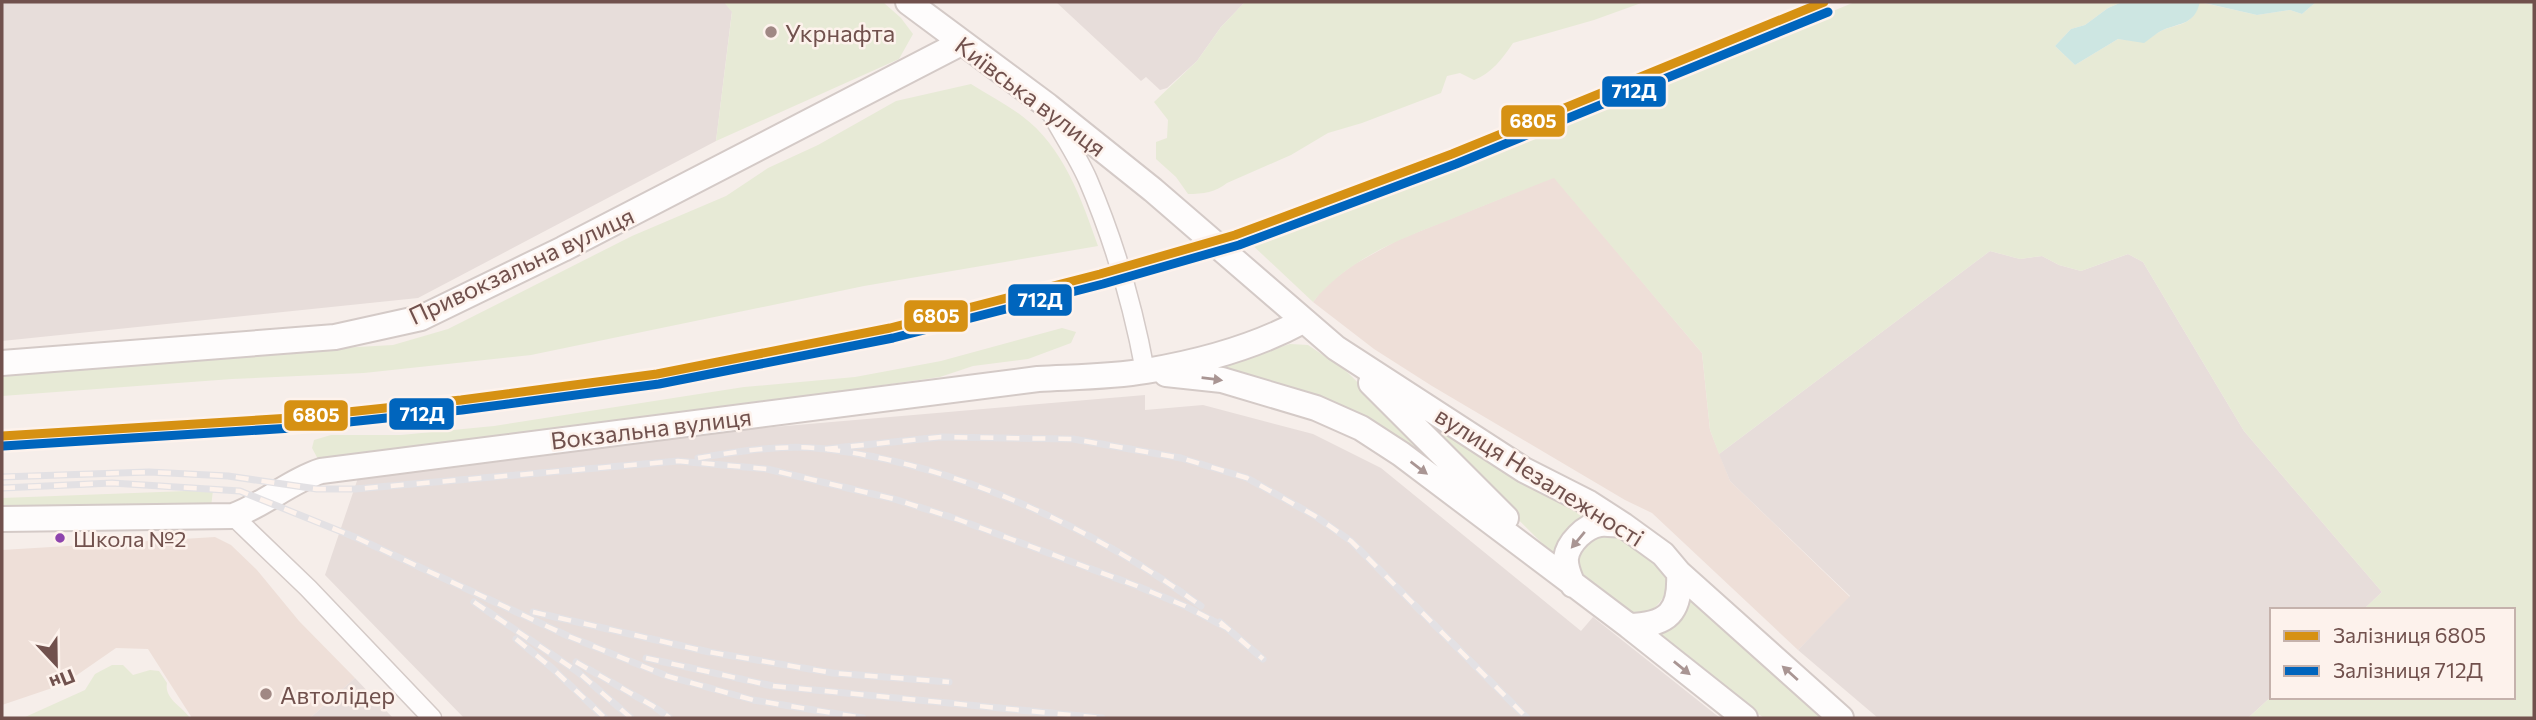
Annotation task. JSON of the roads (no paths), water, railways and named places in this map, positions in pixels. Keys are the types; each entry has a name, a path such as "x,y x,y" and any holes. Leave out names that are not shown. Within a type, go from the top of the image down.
{"street":[{"name":"Київська вулиця","path":"908,2 1048,106 1153,190 1256,281"},
{"name":"Привокзальна вулиця","path":"2,363 335,337 421,318 563,249 961,43"},
{"path":"1048,106 1087,177 1109,233 1135,317 1144,371 1222,380 1316,408 1361,428 1401,454 1629,626 1745,718"},
{"name":"вулиця Незалежності","path":"1256,281 1336,348 1524,470 1589,503 1663,554 1679,573 1841,718"},
{"name":"Вокзальна вулиця","path":"2,519 233,516 253,509 303,477 321,471 1012,383 1144,371 1221,355 1278,334 1303,321"},
{"path":"1336,348 1573,585"},
{"path":"233,516 308,588 432,718"},
{"path":"1573,585 1567,570 1566,556 1575,539 1588,528 1600,524 1623,525"},
{"path":"1629,626 1652,624 1665,617 1676,606 1680,594 1679,573"}],"water":[{"path":"2122,2 2200,2 2191,19 2160,31 2144,43 2118,39 2075,65 2055,46 2071,29 2085,25 2108,8"},
{"path":"2200,2 2316,2 2302,14 2290,10 2257,15"}],"railway":[{"path":"825,449 941,437 1073,439 1181,458 1247,478 1315,516 1351,541 1527,718"},
{"path":"698,458 794,447 876,457 925,469 1023,504 1070,526 1116,551 1201,606"},
{"path":"2,477 149,472 228,476 317,489 355,489 678,461 767,469 894,499 957,519 1137,586 1185,606 1227,628"},
{"path":"2,488 112,483 240,491 357,538 568,636 667,676 753,700 863,718"},
{"path":"474,602 578,672 631,718"},
{"path":"533,612 709,652 833,673 949,682"},
{"path":"1220,622 1263,659"},
{"path":"516,639 552,668 605,718"},
{"path":"646,658 773,686 1102,718"},
{"path":"576,662 670,718"}],"rail line":[{"name":"6805","path":"2,436 291,418 461,400 657,374 890,328 1100,274 1235,235 1452,154 1824,2"},
{"name":"712Д","path":"3,446 292,428 462,410 659,384 893,338 1103,284 1239,245 1456,164 1828,12"}],"place":[{"name":"Укрнафта","path":"771,32"},
{"name":"Школа №2","path":"60,538"},
{"name":"Автолідер","path":"266,694"}]}
